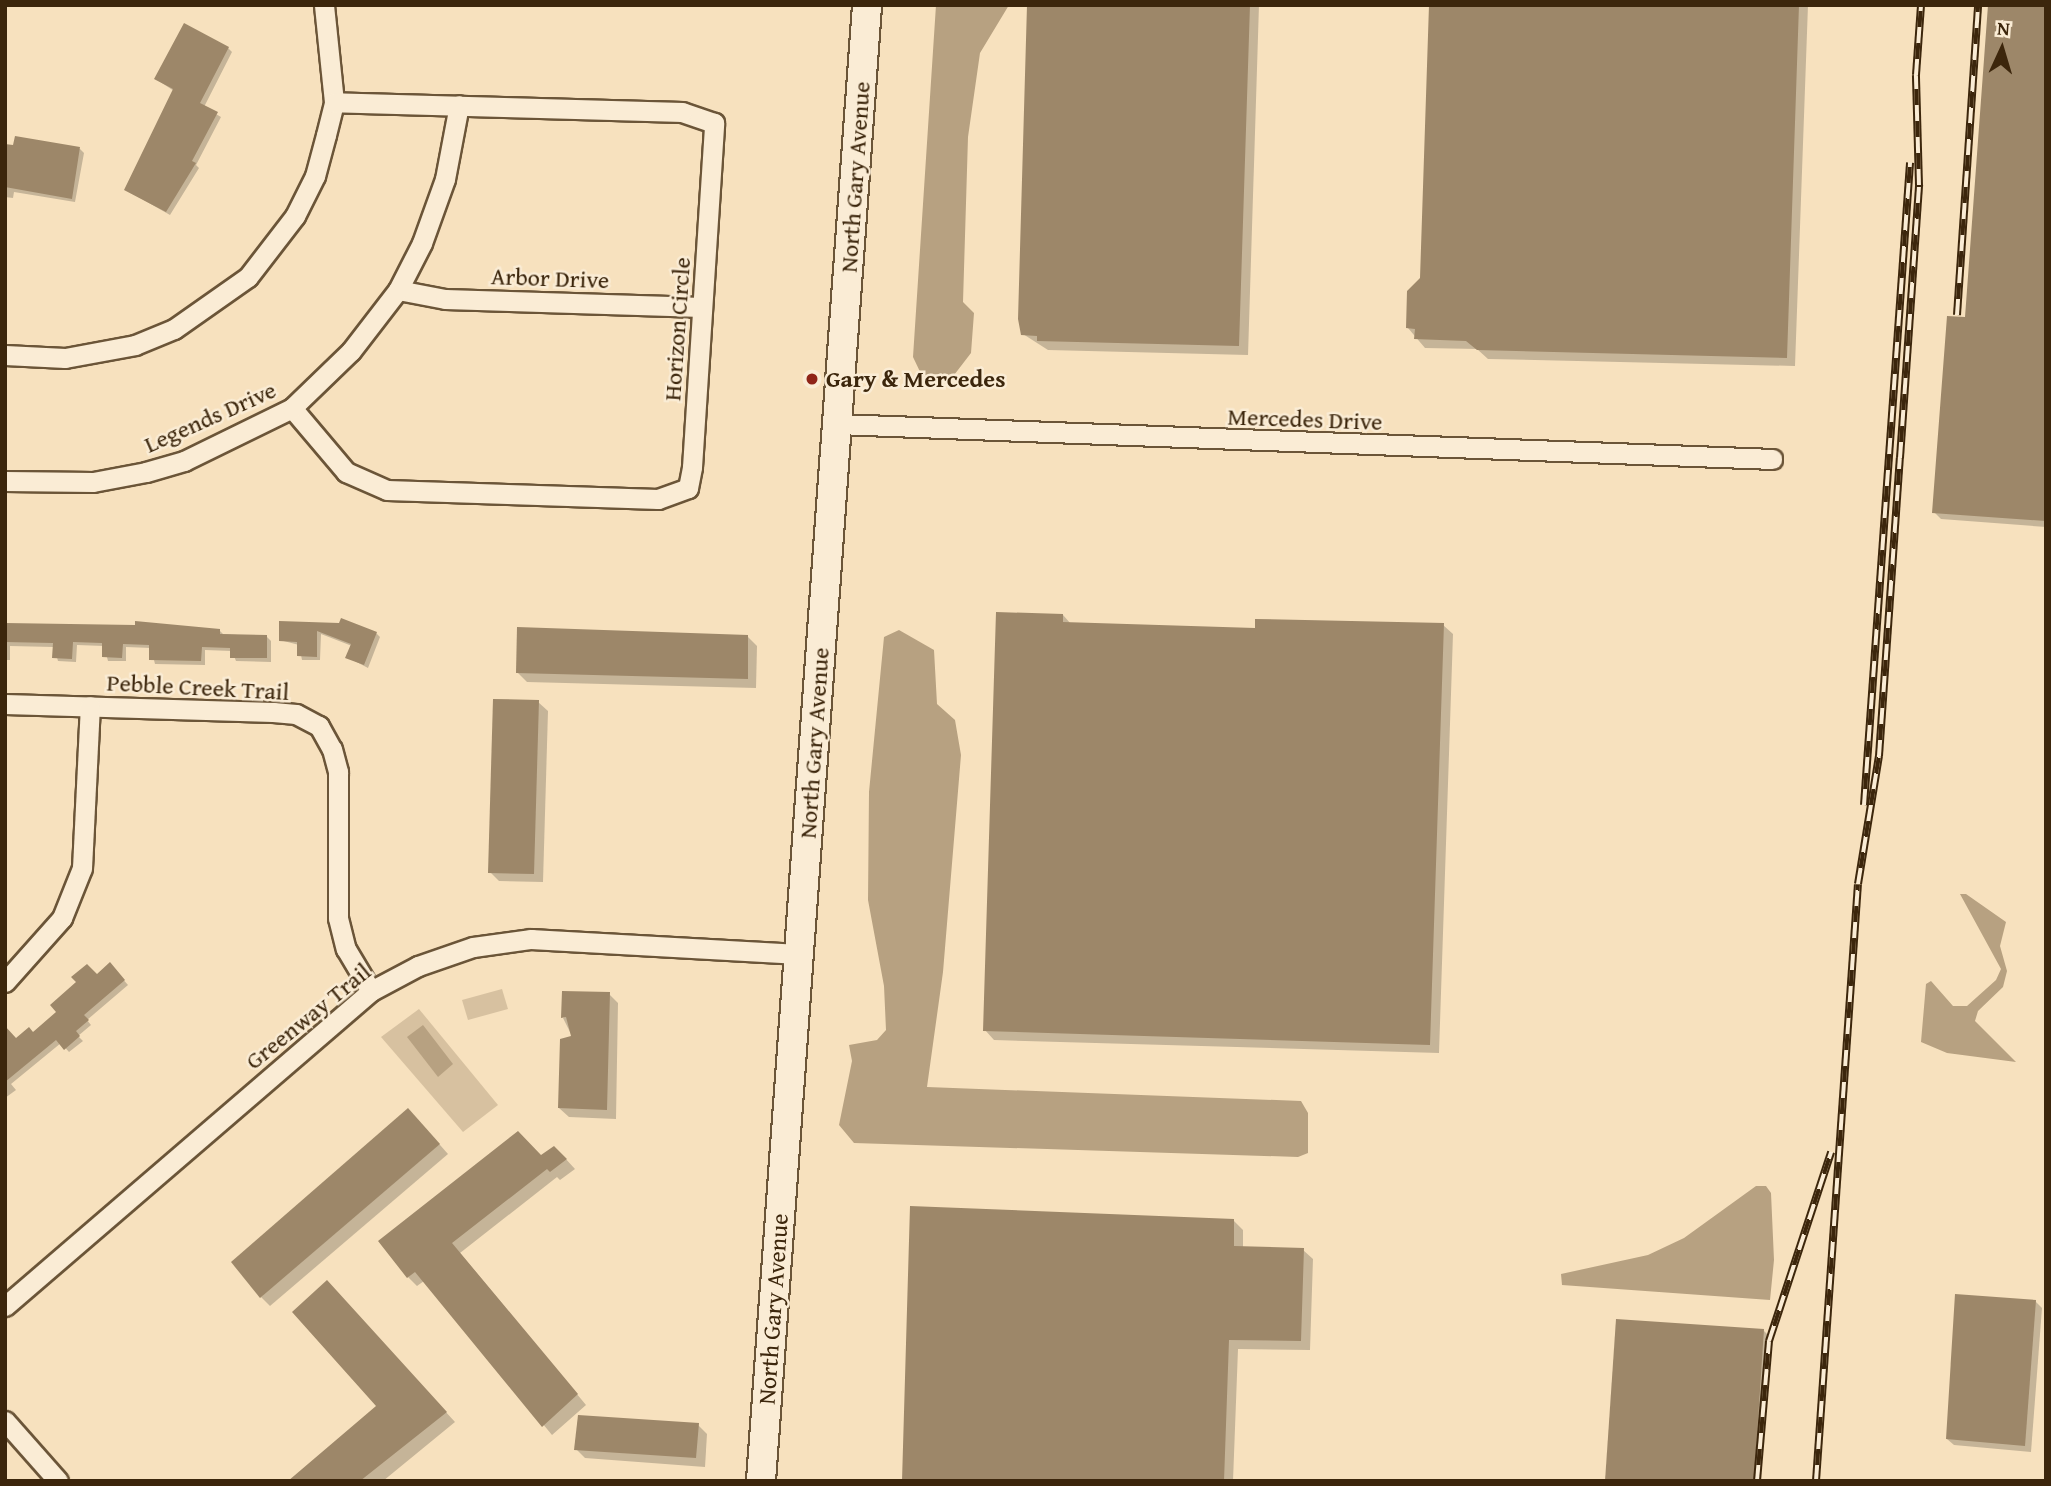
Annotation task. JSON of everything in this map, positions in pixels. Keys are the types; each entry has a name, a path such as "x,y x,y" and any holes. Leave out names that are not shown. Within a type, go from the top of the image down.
{"street":[{"path":"5,355 65,358 114,351 174,329 228,295 270,252 295,216 315,176 334,102 324,5"},
{"name":"North Gary Avenue","path":"761,1481 867,5"},
{"name":"Horizon Circle","path":"292,408 346,472 387,490 658,499 688,488 714,123 682,112 334,102"},
{"name":"Legends Drive","path":"5,481 68,483 146,472 184,461 292,408 351,351 398,290 433,214 459,106"},
{"name":"Arbor Drive","path":"398,290 445,299 702,307"},
{"name":"Mercedes Drive","path":"837,424 1772,460"},
{"name":"Pebble Creek Trail","path":"5,704 273,712 327,724 338,772 338,918 345,948 371,991"},
{"path":"5,982 62,918 82,868 90,706"},
{"name":"Greenway Trail","path":"5,1306 371,991 448,954 531,939 799,954"},
{"path":"8,1431 58,1481"}],"shaded area":[{"path":"936,5 1009,5 980,53 968,137 963,302 974,313 971,353 951,379 937,381 923,378 913,357"},
{"path":"899,630 934,650 937,704 955,720 961,755 943,972 927,1087 1301,1101 1308,1113 1308,1153 1298,1157 854,1143 839,1125 852,1061 849,1045 877,1040 886,1030 884,986 868,900 869,792 884,637"},
{"path":"1960,894 1966,894 2006,922 2000,946 2007,971 2003,987 1978,1011 1975,1021 2016,1062 1947,1053 1921,1042 1926,984 1931,981 1953,1006 1967,1006 1996,980 2001,969"},
{"path":"502,989 508,1009 468,1020 462,1000"},
{"path":"419,1009 498,1105 463,1132 381,1037"},
{"path":"423,1025 453,1064 438,1077 407,1037"},
{"path":"1756,1186 1766,1186 1771,1193 1774,1260 1770,1300 1562,1285 1561,1274 1648,1255 1684,1238"}],"building":[{"path":"1027,5 1250,5 1239,346 1037,341 1037,336 1021,335 1018,319"},
{"path":"1429,5 1799,5 1787,358 1477,350 1466,341 1414,339 1415,329 1406,328 1407,291 1420,278"},
{"path":"1988,5 2046,5 2046,521 1932,513 1947,316 1965,317"},
{"path":"184,23 229,47 200,103 218,112 192,161 196,163 166,212 124,190 173,89 154,79"},
{"path":"15,136 80,147 72,199 5,187 5,144 13,145"},
{"path":"996,612 1063,614 1063,622 1255,628 1255,619 1444,623 1430,1045 983,1031"},
{"path":"341,618 377,632 364,665 345,658 351,644 317,631 317,657 297,656 297,642 279,641 279,621 339,623"},
{"path":"135,621 220,629 220,634 267,635 267,658 230,658 230,648 202,647 201,661 149,660 149,645 123,644 122,658 102,657 102,643 73,642 72,659 52,658 53,643 5,642 5,623 135,625"},
{"path":"517,627 748,635 748,679 516,673"},
{"path":"493,699 539,700 534,874 488,873"},
{"path":"110,962 125,980 84,1015 89,1020 76,1031 80,1036 64,1050 56,1040 5,1082 5,1026 16,1038 29,1027 33,1032 56,1012 50,1005 76,982 71,977 87,964 97,974"},
{"path":"562,991 610,992 607,1110 558,1108 560,1039 571,1036 566,1017 561,1018"},
{"path":"408,1108 440,1144 260,1298 231,1262"},
{"path":"518,1131 541,1155 554,1146 567,1159 550,1172 547,1169 452,1243 578,1394 542,1427 415,1272 407,1278 378,1241"},
{"path":"910,1206 1234,1219 1234,1246 1304,1248 1301,1341 1229,1340 1224,1481 902,1481"},
{"path":"327,1280 447,1412 360,1481 288,1481 376,1406 292,1312"},
{"path":"1955,1294 2036,1300 2025,1446 1946,1439"},
{"path":"1616,1319 1764,1329 1754,1481 1605,1481"},
{"path":"578,1415 699,1423 696,1458 574,1450"}],"railway":[{"path":"1816,1481 1858,884 1879,756 1919,185 1916,75 1921,5"},
{"path":"1957,315 1978,5"},
{"path":"1864,805 1910,163"},
{"path":"1757,1481 1769,1341 1831,1152"}],"place":[{"name":"Gary & Mercedes","path":"812,379"}]}
